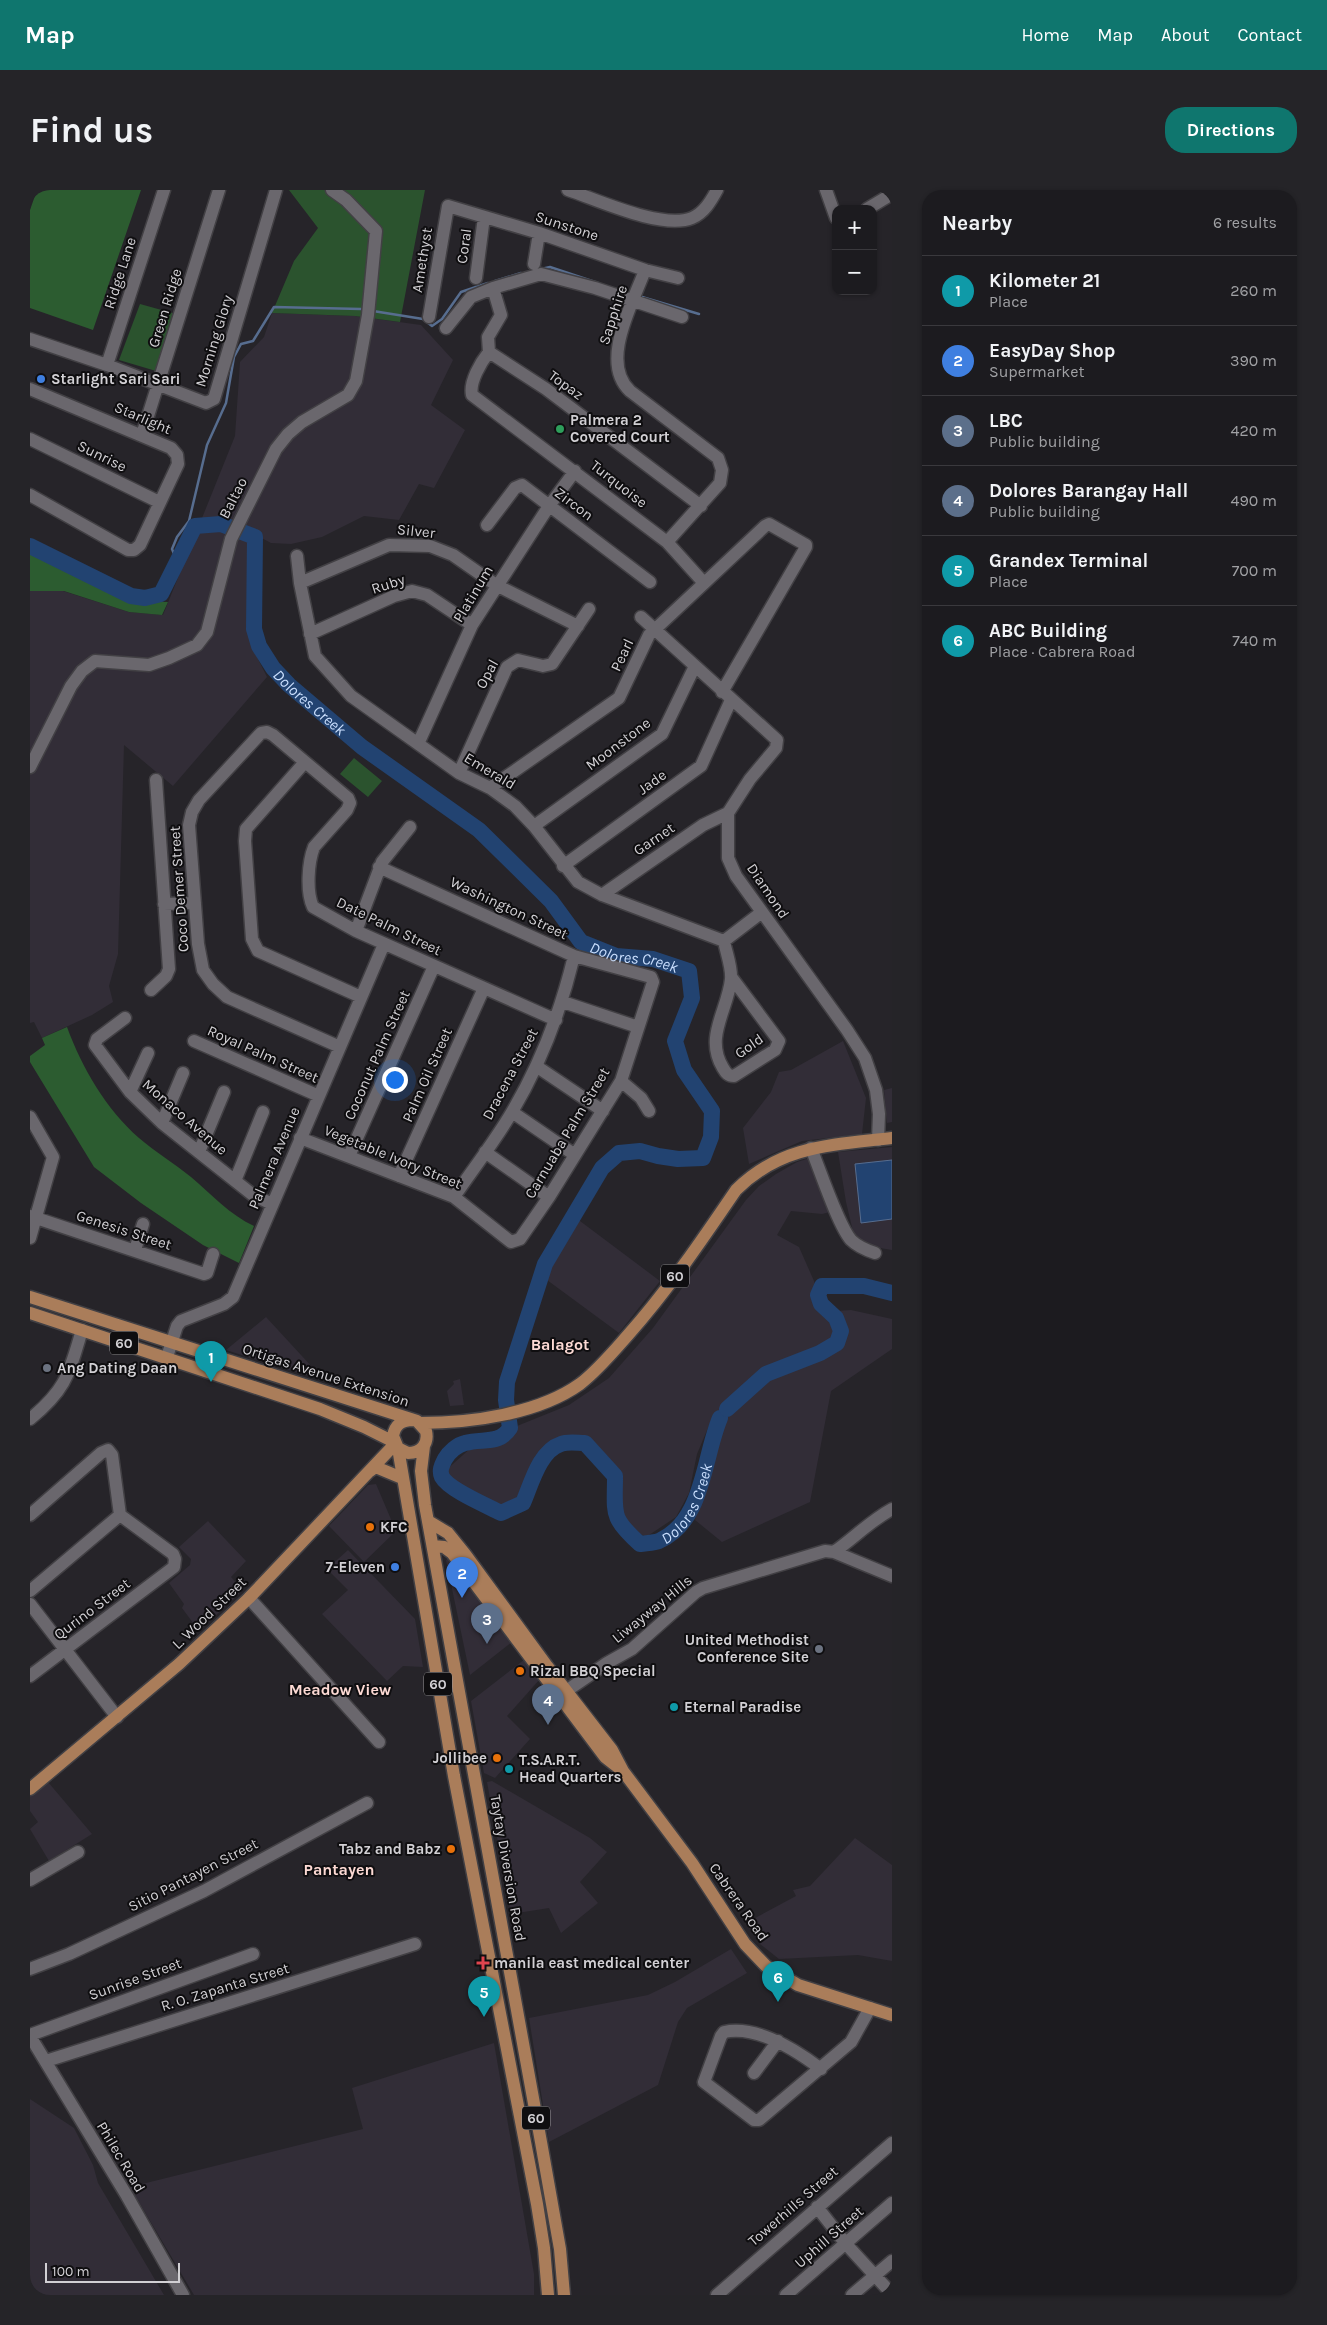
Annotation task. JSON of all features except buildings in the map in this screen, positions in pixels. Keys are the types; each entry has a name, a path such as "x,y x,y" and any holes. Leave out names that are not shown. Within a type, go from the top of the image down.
{"main road":[{"name":"60","path":"416,1421 453,1422 499,1415 541,1404 563,1394 599,1368 649,1311 736,1190 751,1176 790,1154 811,1148 892,1138"},
{"name":"Ortigas Avenue Extension","path":"30,1297 416,1421"},
{"name":"60","path":"30,1313 320,1409 373,1430 396,1445 402,1452 414,1453 453,1422"},
{"name":"60","path":"416,1421 426,1431 425,1444"},
{"path":"396,1445 393,1436 397,1426 402,1422 416,1421"},
{"name":"Taytay Diversion Road","path":"425,1444 421,1471 428,1521 497,1893 560,2249 564,2295"},
{"name":"60","path":"396,1445 454,1776 544,2248 548,2295"},
{"name":"L. Wood Street","path":"30,1789 117,1717 249,1598 396,1445"},
{"path":"370,1471 378,1468 402,1476 409,1465 413,1465 421,1471"},
{"name":"Cabrera Road","path":"428,1521 448,1533 454,1540 562,1694"},
{"name":"Cabrera Road","path":"433,1546 444,1547 452,1553 562,1694 612,1750 623,1772 692,1863 745,1944 766,1966 798,1985 892,2015"},
{"path":"478,1897 497,1893"},
{"path":"507,2057 525,2054"}],"street":[{"name":"Ridge Lane","path":"108,365 164,190"},
{"name":"Green Ridge","path":"142,435 219,190"},
{"name":"Morning Glory","path":"30,339 108,365 206,403 214,399 276,190"},
{"name":"Baltao","path":"30,767 71,686 82,671 95,661 149,664 169,658 197,645 207,632 231,539 237,524 276,449 288,434 302,422 348,395 356,381 368,314 376,230 346,200 332,190"},
{"path":"568,190 653,219 677,221 692,218 701,212 710,203 717,190"},
{"path":"826,190 832,207"},
{"path":"872,205 884,195"},
{"name":"Sunstone","path":"447,208 451,206 539,233 645,270 678,278"},
{"name":"Amethyst","path":"429,317 447,208"},
{"name":"Coral","path":"476,278 484,217"},
{"path":"534,264 539,233"},
{"name":"Sapphire","path":"645,270 619,343 617,370 620,379 630,392 718,458 722,470 720,483 667,542"},
{"path":"446,328 467,301 492,288 536,275 546,275 682,317"},
{"path":"489,352 488,337 501,315 492,288"},
{"name":"Turquoise","path":"489,352 483,359 472,385 472,395 667,542 704,583"},
{"name":"Topaz","path":"489,352 546,389 701,506"},
{"name":"Starlight","path":"30,389 172,448 177,455 178,464 140,545 134,550 128,550 30,495"},
{"name":"Sunrise","path":"30,439 159,502"},
{"name":"Platinum","path":"418,744 472,625 549,506 575,471"},
{"name":"Zircon","path":"487,525 519,485 650,582"},
{"name":"Pearl","path":"490,788 619,698 644,645 654,629 765,526 773,526"},
{"name":"Jade","path":"563,866 701,766 727,696 806,547 806,544 773,526"},
{"name":"Silver","path":"300,583 389,545 410,544 430,546 453,555 496,586 578,626"},
{"name":"Emerald","path":"297,556 300,583 315,656 351,696 459,773 490,788 515,806 534,826 563,866 578,882 602,894 724,941"},
{"name":"Ruby","path":"310,634 394,596 412,592 427,595 472,625"},
{"name":"Opal","path":"459,773 506,667 518,660 549,665 589,609"},
{"path":"642,617 776,740 778,744 750,779 728,813"},
{"name":"Moonstone","path":"534,826 662,734 695,666"},
{"name":"Date Palm Street","path":"261,733 267,732 273,735 348,798 350,803 347,810 314,847 311,854 310,901 313,907 356,931 556,1020"},
{"name":"Coco Demer Street","path":"261,733 199,800 192,812 189,825 198,944 203,970 213,984 227,997 340,1047"},
{"path":"304,762 246,829 245,841 252,939 258,951 361,998"},
{"path":"150,990 166,976 169,969 156,780"},
{"name":"Garnet","path":"602,894 703,825 728,813"},
{"name":"Diamond","path":"728,813 728,858 736,876 847,1030 865,1058 876,1090 879,1114 878,1140"},
{"path":"356,931 380,867 410,827"},
{"name":"Washington Street","path":"380,867 574,956 651,977 653,982"},
{"path":"164,904 195,903"},
{"path":"724,941 762,912"},
{"name":"Gold","path":"724,941 732,978 779,1041 775,1050 734,1076 727,1074 717,1058 715,1044 732,978"},
{"name":"Palmera Avenue","path":"167,1357 171,1342 181,1322 224,1304 233,1297 384,944"},
{"name":"Dracena Street","path":"454,1197 512,1112 536,1066 563,1002 574,956"},
{"name":"Coconut Palm Street","path":"349,1156 434,966"},
{"name":"Carnuaba Palm Street","path":"520,1239 550,1197 621,1081 653,982"},
{"name":"Palm Oil Street","path":"399,1176 484,988"},
{"path":"563,1002 638,1027"},
{"name":"Monaco Avenue","path":"125,1018 96,1039 95,1045 130,1092 162,1123 235,1181 253,1195 272,1204"},
{"name":"Royal Palm Street","path":"194,1041 319,1096"},
{"path":"130,1092 148,1053"},
{"path":"536,1066 603,1111"},
{"path":"162,1123 183,1073"},
{"path":"621,1081 641,1098 649,1111"},
{"path":"199,1152 224,1092"},
{"path":"235,1181 264,1112"},
{"path":"512,1112 575,1155"},
{"path":"30,1117 53,1157 33,1217 30,1238"},
{"name":"Vegetable Ivory Street","path":"300,1138 454,1197 511,1242 520,1239"},
{"path":"811,1148 850,1240 861,1248 875,1253"},
{"path":"485,1152 550,1197"},
{"name":"Genesis Street","path":"33,1217 204,1274 207,1273 213,1254"},
{"path":"134,1250 143,1224"},
{"path":"30,1419 62,1387 70,1373 82,1330"},
{"path":"30,1515 101,1453 108,1450 112,1455 120,1515 30,1591"},
{"name":"Liwayway Hills","path":"562,1694 607,1663 632,1650 696,1592 817,1553 834,1552 852,1539 876,1517 892,1509"},
{"name":"Qurino Street","path":"30,1676 174,1567 175,1559 173,1554 120,1515"},
{"path":"834,1552 892,1576"},
{"path":"249,1598 379,1742"},
{"path":"30,1604 117,1717"},
{"name":"Sitio Pantayen Street","path":"30,1969 69,1954 204,1891 367,1803"},
{"path":"30,1880 78,1852"},
{"name":"R. O. Zapanta Street","path":"46,2061 415,1944"},
{"name":"Sunrise Street","path":"30,2036 252,1954"},
{"path":"821,2069 799,2052 778,2042 732,2030 724,2032 704,2078 706,2085 754,2120 759,2120 821,2069 854,2040 870,2008"},
{"name":"Philec Road","path":"30,2036 183,2295"},
{"path":"754,2073 778,2042"},
{"name":"Towerhills Street","path":"717,2295 892,2143"},
{"name":"Uphill Street","path":"786,2295 892,2203"},
{"path":"817,2207 846,2244 876,2274 892,2294"},
{"path":"852,2295 892,2261"}],"shaded area":[{"path":"272,313 355,316 421,325 453,360 431,405 465,430 434,488 419,484 399,520 364,516 322,537 291,544 271,543 254,534 252,638 256,655 267,677 173,786 124,745 118,954 109,986 113,1002 92,1015 42,1038 34,1022 30,1023 30,591 63,591 129,612 163,615 235,436 240,362 264,337"},
{"path":"843,1041 866,1098 862,1134 802,1141 749,1164 743,1128 771,1092 779,1072 791,1070"},
{"path":"892,1088 892,1122 887,1123 884,1090"},
{"path":"892,1147 892,1250 856,1244 846,1202 838,1152"},
{"path":"813,1157 834,1211 822,1214 791,1211 777,1235 799,1247 814,1281 820,1312 851,1310 892,1319 892,1349 831,1391 810,1502 722,1542 695,1520 715,1435 724,1422 713,1416 697,1454 689,1493 676,1517 646,1537 627,1527 622,1515 621,1472 585,1438 568,1435 555,1441 542,1453 523,1484 520,1498 515,1504 503,1507 451,1480 444,1472 473,1446 502,1444 512,1435 517,1426 569,1405 609,1378 653,1328 746,1200 759,1186 776,1174 797,1162"},
{"path":"576,1218 660,1281 619,1333 547,1280 554,1258"},
{"path":"266,1317 325,1381 226,1350"},
{"path":"460,1379 464,1405 450,1406 447,1391 454,1384 453,1381"},
{"path":"376,1484 396,1531 364,1562 329,1526 368,1485"},
{"path":"208,1521 246,1561 231,1577 243,1590 199,1631 182,1608 184,1604 169,1583 190,1565 191,1559 179,1547"},
{"path":"348,1550 415,1619 423,1667 403,1666 387,1681 322,1614 348,1590 327,1569"},
{"path":"449,1558 512,1642 470,1675 446,1560"},
{"path":"525,1659 540,1679 507,1716 530,1739 495,1778 484,1773 471,1701"},
{"path":"492,1781 590,1838 607,1852 580,1882 598,1903 561,1933 549,1908 511,1914 487,1782"},
{"path":"48,1782 92,1834 49,1861 30,1829 38,1822 30,1811 30,1796"},
{"path":"855,1838 892,1865 892,1961 858,1955 779,1959 760,1944 746,1923 796,1896 793,1890 810,1886"},
{"path":"731,1949 747,1973 687,2008 678,2022 658,2085 549,2142 529,2018 648,1995 675,1982"},
{"path":"494,2043 534,2274 534,2295 194,2295 130,2187 363,2129 352,2088"},
{"path":"30,2099 74,2128 93,2165 98,2183 164,2295 30,2295"}],"green space":[{"path":"37,190 141,190 93,330 30,308 30,210"},
{"path":"289,190 425,190 400,322 355,316 272,313 294,261 318,228"},
{"path":"140,304 176,314 156,371 119,360"},
{"path":"30,552 50,563 137,601 168,602 162,615 129,612 64,591 30,591"},
{"path":"354,758 382,781 368,797 340,774"},
{"path":"67,1027 80,1058 96,1087 127,1127 145,1143 191,1177 229,1210 254,1226 239,1263 203,1245 141,1203 94,1167 30,1062 30,1056 45,1045 42,1038"}],"water":[{"path":"892,1160 892,1219 861,1223 855,1164"}],"waterway":[{"path":"541,269 550,267 598,283"},
{"path":"495,281 521,273"},
{"path":"373,311 423,319 432,326 442,319 461,292 488,283"},
{"path":"642,297 699,314"},
{"path":"177,561 172,549 177,537 189,521 207,445 226,403 234,357 241,344 253,341 274,307 361,309"},
{"name":"Dolores Creek","path":"30,546 131,596 145,598 161,594 195,526 221,524 255,537 254,629 259,646 273,668 289,685 362,747 479,830 551,901 581,942 616,956 653,959 689,971 692,998 675,1041 684,1070 712,1111 711,1137 703,1158 678,1159 640,1151 619,1153 602,1168 545,1264 507,1382 506,1400 510,1428 501,1437 496,1439 472,1442 456,1447 443,1463 442,1477 460,1492 501,1513 523,1503 541,1461 553,1448 567,1443 585,1443 615,1476 616,1514 623,1527 640,1544 655,1542 674,1532 694,1504 720,1418"},
{"name":"Dolores Creek","path":"727,1409 766,1374 820,1353 837,1343 841,1331 836,1318 821,1304 818,1295 822,1286 864,1286 892,1293"}],"place":[{"name":"Starlight Sari Sari","path":"41,379"},
{"name":"Palmera 2 Covered Court","path":"560,429"},
{"name":"Ang Dating Daan","path":"47,1368"},
{"name":"Kilometer 21","path":"211,1382"},
{"name":"KFC","path":"370,1527"},
{"name":"7-Eleven","path":"395,1567"},
{"name":"EasyDay Shop","path":"462,1598"},
{"name":"LBC","path":"487,1644"},
{"name":"United Methodist Conference Site","path":"819,1649"},
{"name":"Rizal BBQ Special","path":"520,1671"},
{"name":"Eternal Paradise","path":"674,1707"},
{"name":"Dolores Barangay Hall","path":"548,1725"},
{"name":"Jollibee","path":"497,1758"},
{"name":"T.S.A.R.T. Head Quarters","path":"509,1769"},
{"name":"Tabz and Babz","path":"451,1849"},
{"name":"manila east medical center","path":"483,1963"},
{"name":"ABC Building","path":"778,2002"},
{"name":"Grandex Terminal","path":"484,2017"}],"district":[{"name":"Balagot","path":"560,1344"},
{"name":"Meadow View","path":"340,1689"},
{"name":"Pantayen","path":"339,1869"}]}
